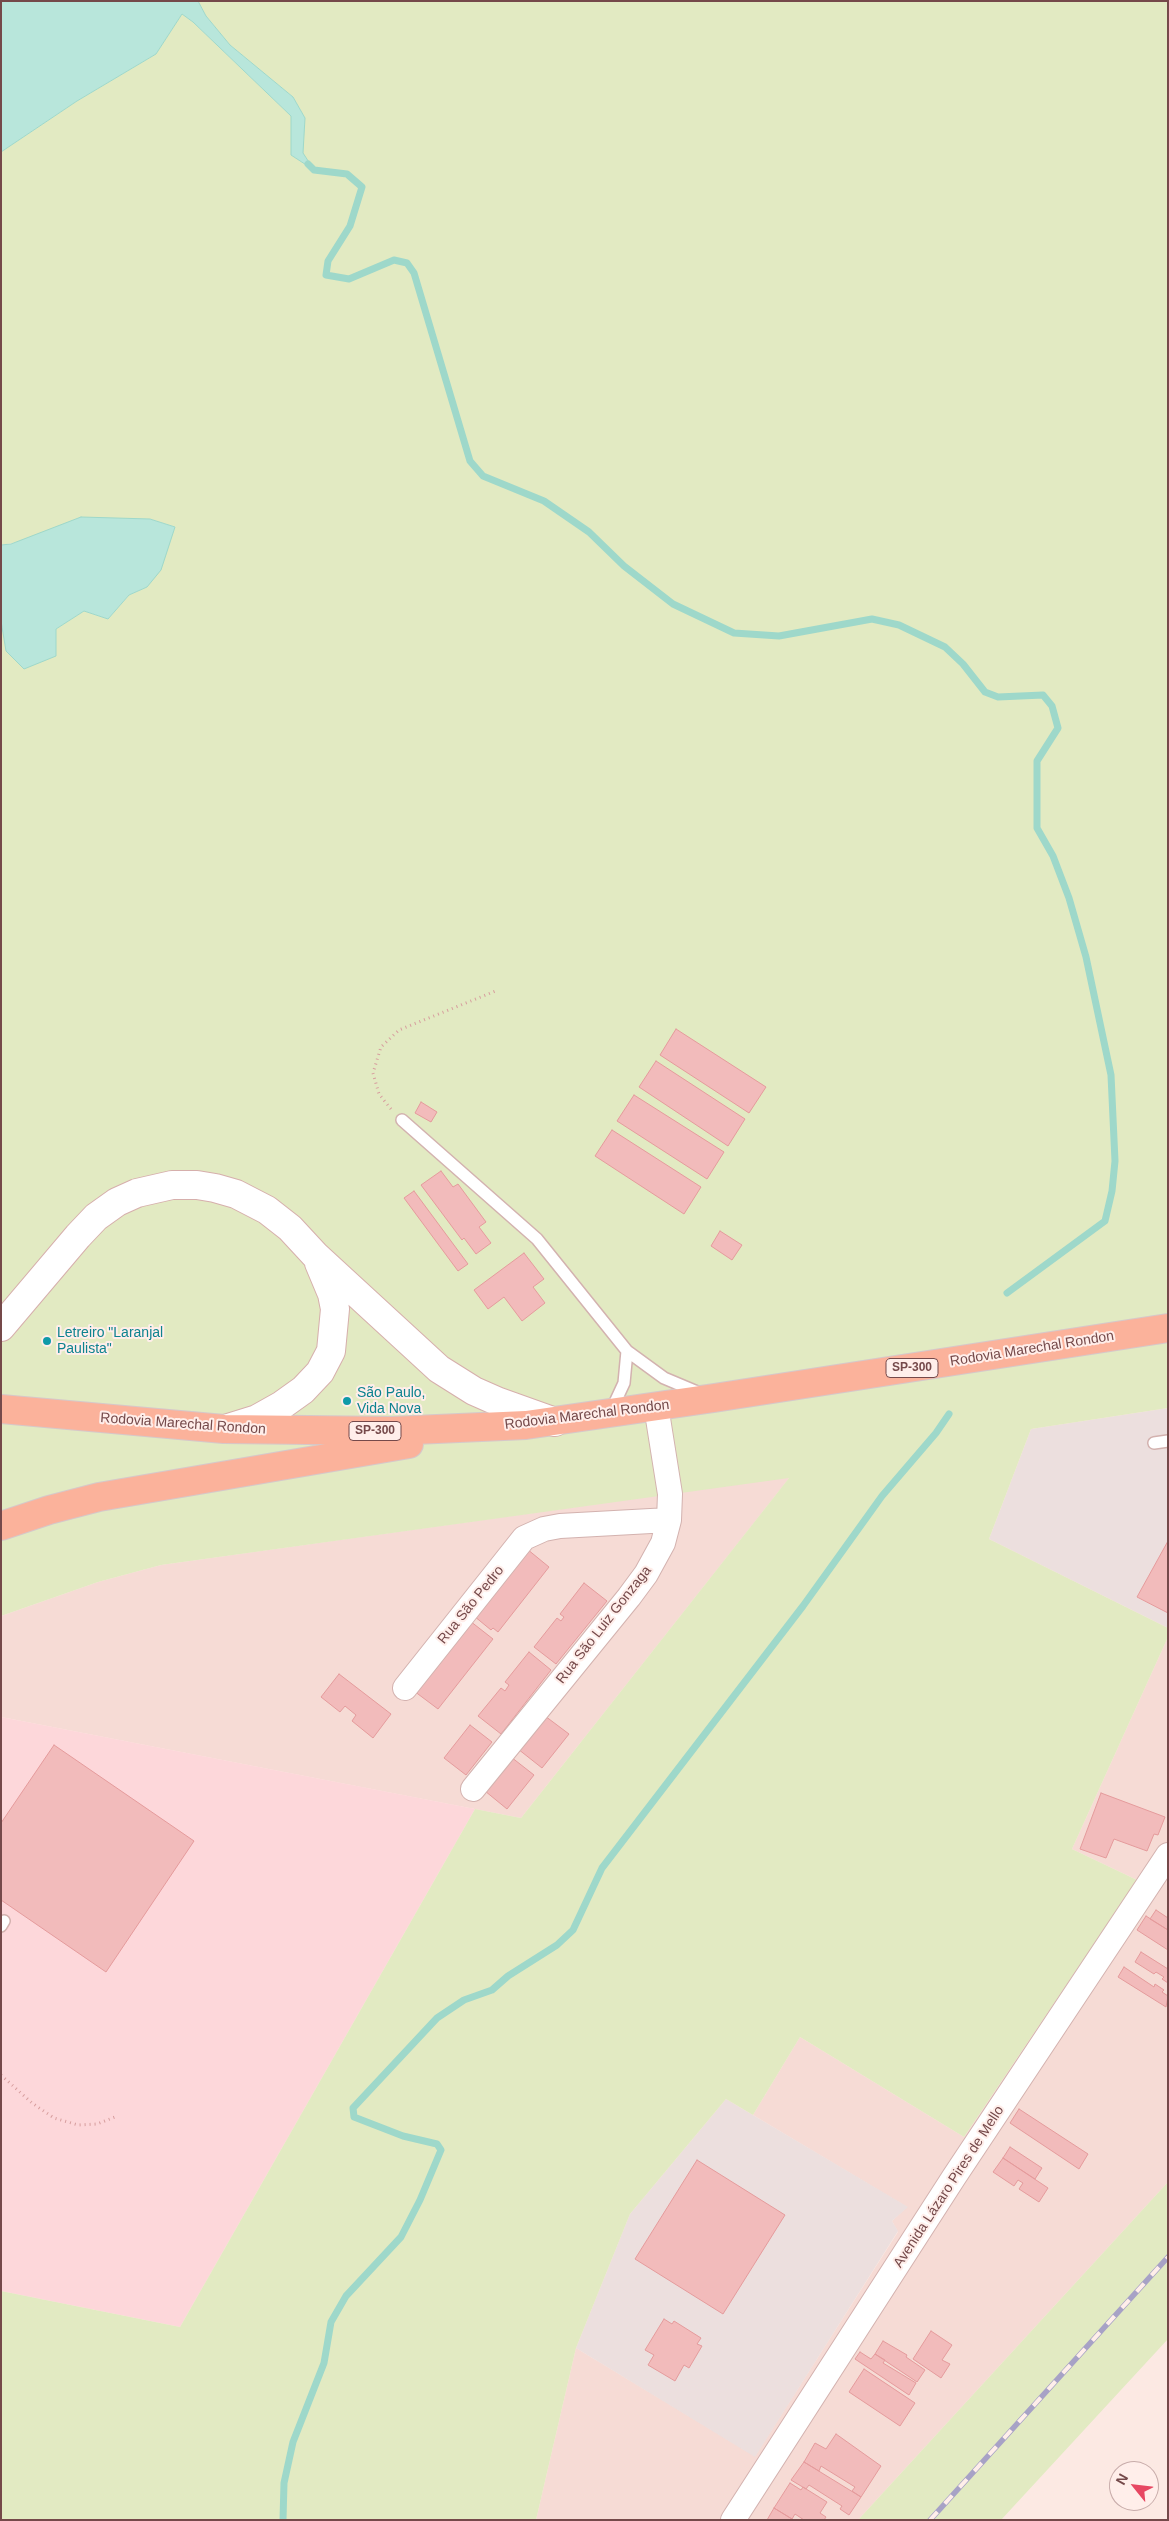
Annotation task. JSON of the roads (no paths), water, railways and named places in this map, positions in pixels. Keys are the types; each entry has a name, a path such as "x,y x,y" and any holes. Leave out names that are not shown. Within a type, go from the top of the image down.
{"main road":[{"path":"1,1327 53,1264 96,1218 117,1202 149,1189 172,1185 197,1185 236,1194 272,1214 290,1228 315,1255 439,1369 490,1399 555,1422"},
{"path":"224,1429 257,1419 303,1390 320,1372 331,1351 335,1308 327,1280 315,1255"},
{"name":"Rodovia Marechal Rondon","path":"1,1409 224,1429 392,1431 526,1425 1168,1328"},
{"path":"1,1526 99,1497 526,1425"}],"street":[{"name":"Rua São Luiz Gonzaga","path":"473,1789 646,1574 663,1543 669,1520 670,1494 656,1406"},
{"name":"Rua São Pedro","path":"404,1688 524,1538 544,1529 560,1526 669,1520"},
{"name":"Avenida Lázaro Pires de Mello","path":"733,2520 954,2177 1168,1855"}],"lane":[{"path":"402,1120 537,1239 627,1351 664,1378 714,1398"},
{"path":"611,1413 624,1383 627,1351"},
{"path":"1154,1443 1168,1441"}],"water":[{"path":"1,1 198,1 206,16 230,45 293,97 305,118 303,153 314,170 291,155 291,116 193,22 182,14 156,54 77,101 1,152"},
{"path":"81,517 150,519 175,527 161,570 147,587 129,595 108,619 84,611 56,629 56,656 24,669 6,651 1,621 1,545 11,544"}],"waterway":[{"path":"308,164 314,170 347,174 362,187 350,226 328,261 326,275 349,279 394,260 407,263 414,273 470,461 483,476 544,501 589,532 624,566 673,604 734,633 779,636 872,619 899,625 945,647 963,664 985,692 998,697 1043,695 1052,706 1058,728 1037,761 1037,828 1053,856 1069,898 1086,957 1111,1075 1115,1161 1112,1191 1105,1221 1007,1293"},
{"path":"283,2520 284,2483 293,2442 324,2363 331,2322 346,2296 401,2237 420,2200 441,2150 437,2144 403,2136 354,2117 353,2108 437,2018 464,2000 492,1990 508,1976 557,1945 573,1930 602,1868 803,1606 882,1496 936,1433 949,1414"}],"railway":[{"path":"930,2520 1168,2257"}],"place":[{"name":"Letreiro \"Laranjal Paulista\"","path":"47,1341"},
{"name":"São Paulo, Vida Nova","path":"347,1401"}]}
